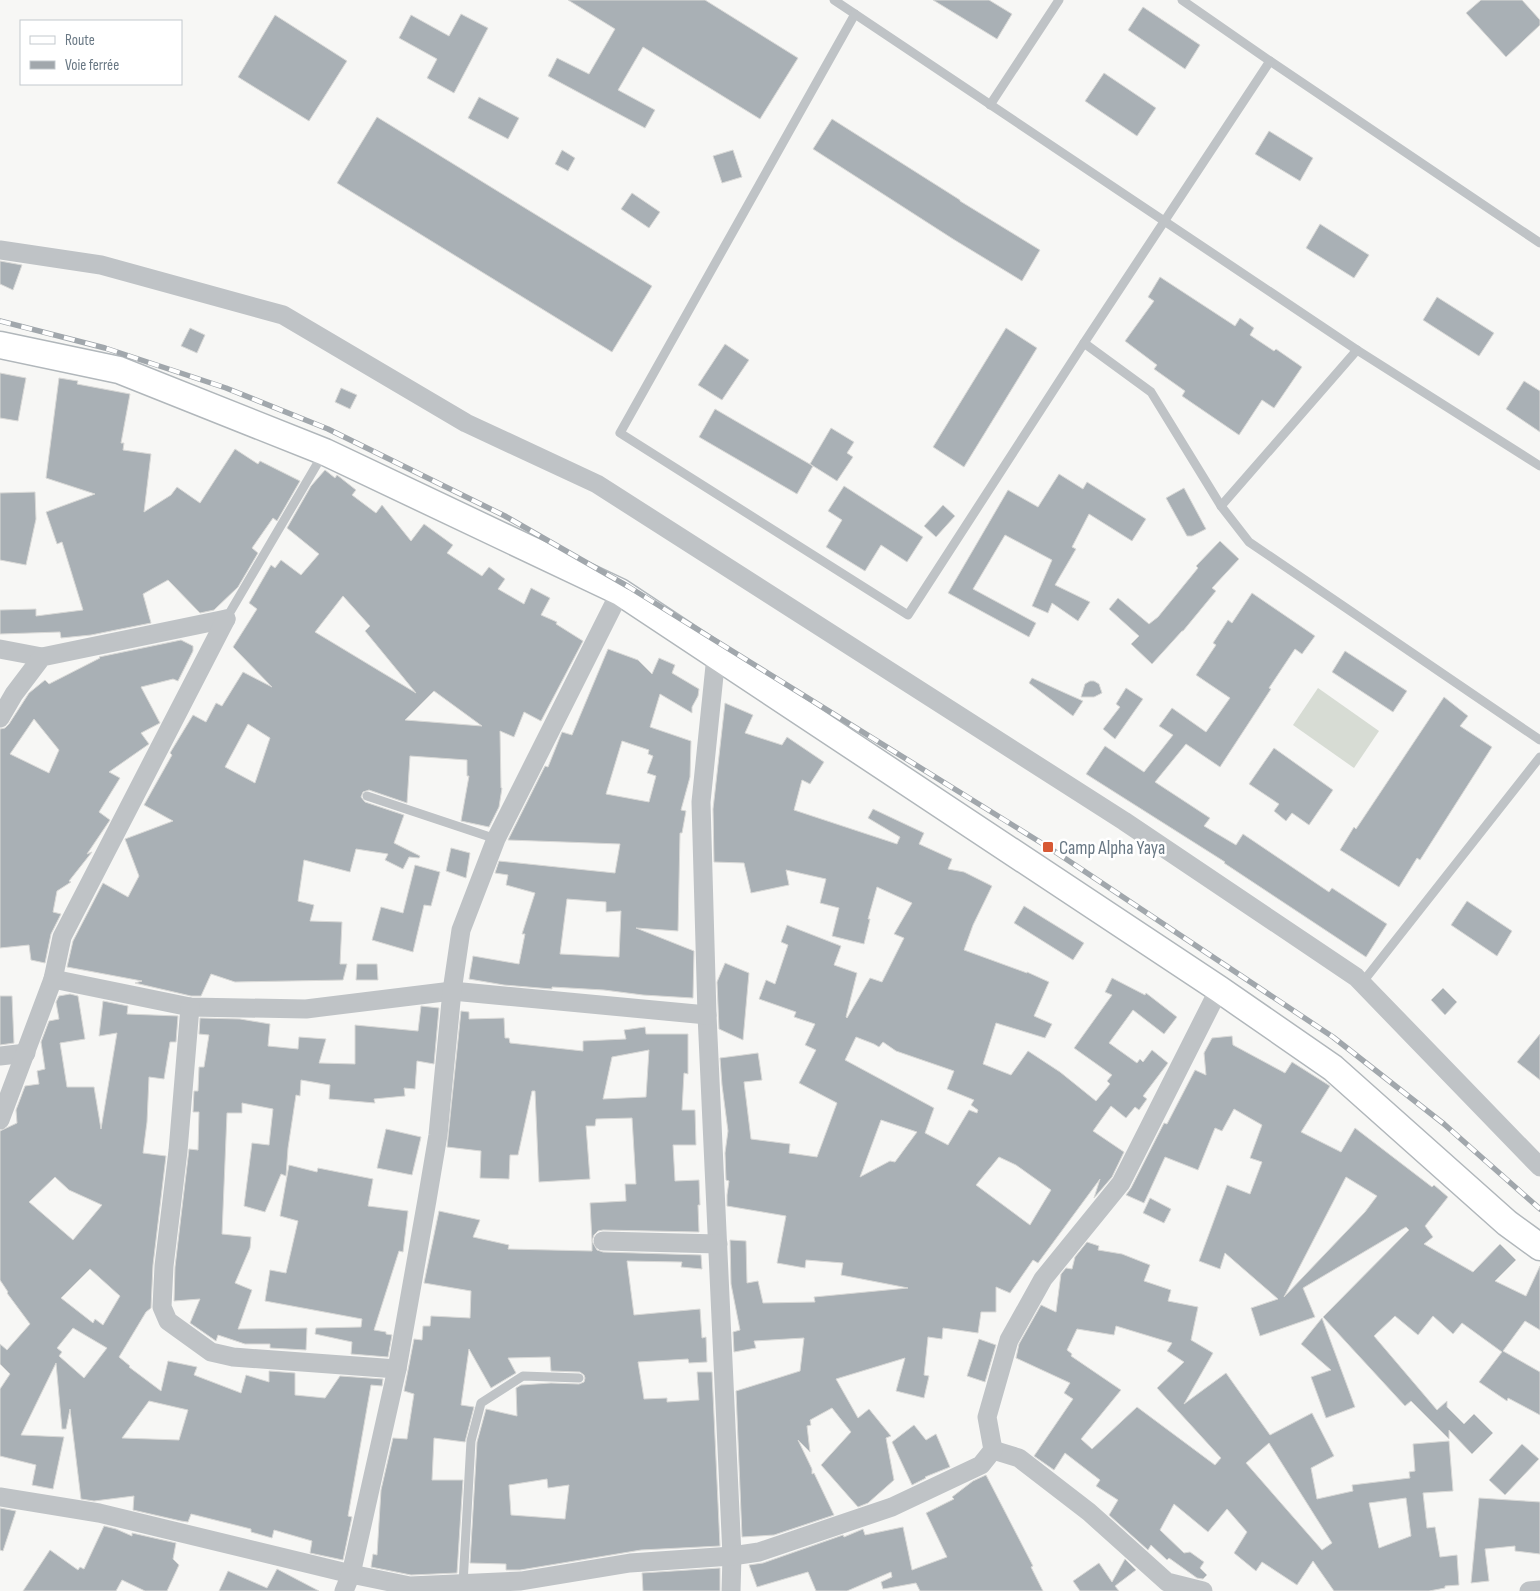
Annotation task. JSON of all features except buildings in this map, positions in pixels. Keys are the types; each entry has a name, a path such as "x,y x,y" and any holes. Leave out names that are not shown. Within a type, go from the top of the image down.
{"street":[{"path":"0,250 101,266 283,315 466,423 597,484 1124,821 1356,977 1540,1167"},
{"path":"0,344 119,370 325,452 620,592 1219,989 1333,1068 1506,1223 1540,1247"},
{"path":"348,1583 397,1368 438,1135 452,991 461,930 496,839 620,592"},
{"path":"0,649 42,657 226,619"},
{"path":"0,1120 52,979 62,937 226,619"},
{"path":"716,656 701,802 707,1015 732,1556 731,1591"},
{"path":"0,718 14,694 42,657"},
{"path":"52,979 190,1007 306,1009 452,991 707,1015"},
{"path":"0,1497 98,1513 348,1583 410,1586 521,1581 630,1563 732,1556 759,1552 892,1507 981,1465 993,1450 987,1417 1009,1340 1043,1279 1121,1183 1219,989"},
{"path":"190,1007 178,1151 164,1266 162,1307 168,1321 211,1352 233,1357 397,1368"},
{"path":"0,1056 26,1053"},
{"path":"603,1240 718,1244"},
{"path":"993,1450 1019,1458 1089,1512 1167,1582 1203,1591"},
{"path":"1529,1591 1540,1590"}],"lane":[{"path":"834,0 1357,350 1540,466"},
{"path":"990,105 1059,0"},
{"path":"1182,0 1270,62 1540,243"},
{"path":"855,14 620,433 908,615 1084,343 1270,62"},
{"path":"1084,343 1151,392 1220,506 1249,542 1540,740"},
{"path":"1220,506 1357,350"},
{"path":"226,619 325,452"},
{"path":"1362,983 1540,757"},
{"path":"367,796 496,839"},
{"path":"463,1584 470,1441 481,1403 523,1376 579,1378"}],"shaded area":[{"path":"1318,688 1379,731 1354,768 1293,725"}],"railway":[{"path":"0,321 105,348 226,388 328,429 505,516 629,587 1048,847 1333,1037 1444,1124 1540,1209"}],"place":[{"name":"Camp Alpha Yaya","path":"1048,847"}]}
